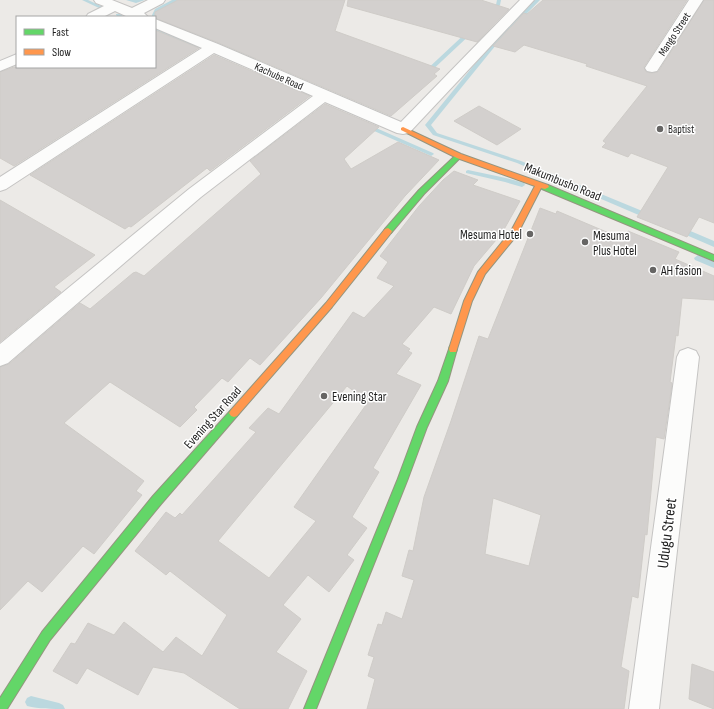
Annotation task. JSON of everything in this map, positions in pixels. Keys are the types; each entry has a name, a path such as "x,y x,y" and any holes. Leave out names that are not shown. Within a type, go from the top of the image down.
{"street":[{"path":"101,0 136,15 158,0"},
{"path":"403,129 527,0"},
{"name":"Mango Street","path":"652,68 696,0"},
{"path":"96,16 114,6"},
{"name":"Kachube Road","path":"156,23 403,129"},
{"path":"0,185 214,47"},
{"path":"0,67 16,59"},
{"path":"0,357 195,193 323,96"},
{"name":"Makumbusho Road","path":"403,129 459,156 539,185 714,258"},
{"name":"Evening Star Road","path":"0,709 46,636 156,500 329,305 408,206 436,175 459,156"},
{"path":"310,709 402,481 422,427 443,381 468,301 482,272 514,233 539,185"},
{"name":"Udugu Street","path":"644,709 688,357"}],"building":[{"path":"178,0 345,0 335,31 440,69 434,74 437,76 391,116 219,43 156,18 155,12"},
{"path":"348,0 481,0 509,9 477,42 347,6"},
{"path":"543,0 687,0 644,67 646,72 652,73 658,72 704,0 714,0 714,223 699,217 687,237 637,217 668,167 631,153 628,157 602,147 606,143 603,141 647,86 586,66 587,64 524,45 515,52 493,46 524,13 527,14"},
{"path":"156,30 199,48 14,166 0,158 0,72 14,67 156,68"},
{"path":"214,55 310,96 210,171 207,168 131,227 129,226 125,229 30,175"},
{"path":"325,104 379,127 344,159 351,169 398,142 439,160 405,196 321,298 260,365 250,358 228,382 222,378 194,407 197,410 180,427 110,382 64,423 144,481 136,491 142,495 94,554 83,546 42,592 28,581 0,610 0,367 9,364 80,303 90,309 133,273 136,272 144,276 261,174 250,161"},
{"path":"479,106 521,129 497,145 454,121"},
{"path":"454,171 478,180 473,185 520,201 502,233 474,266 451,314 434,307 402,344 410,349 408,351 412,353 396,374 421,385 373,468 379,472 352,517 367,528 347,555 354,560 329,592 308,575 283,605 301,619 276,652 307,671 288,709 240,709 184,673 153,667 138,695 87,668 77,684 53,671 71,643 75,644 88,623 114,635 124,622 163,652 176,637 202,656 227,615 170,571 166,575 135,551 166,512 175,518 180,513 182,515 256,432 249,428 268,408 279,414 353,312 364,318 394,286 377,278 388,262 380,256 419,206 443,180","holes":["347,386 368,402 294,507 316,521 269,578 218,541"]},
{"path":"0,200 95,255 54,287 61,292 0,342"},
{"path":"540,208 556,214 557,211 623,239 628,231 679,252 675,259 714,276 714,300 682,298 678,336 676,335 670,382 672,385 664,439 656,437 647,535 645,534 638,598 632,596 621,667 629,671 624,709 367,709 375,679 368,676 374,657 368,655 378,624 382,625 386,612 402,619 414,580 402,576 409,550 413,551 424,497 479,336 488,339","holes":["493,498 541,515 529,566 485,554"]},
{"path":"692,664 714,672 714,709 689,699"}],"waterway":[{"path":"84,0 101,7"},
{"path":"128,0 136,2 143,0"},
{"path":"164,20 154,15 157,10 176,0"},
{"path":"491,12 498,5 499,0"},
{"path":"538,0 494,44 428,125 435,134 519,162 650,217"},
{"path":"156,29 195,47"},
{"path":"425,74 471,31"},
{"path":"367,126 431,154"},
{"path":"468,172 522,185"},
{"path":"679,229 714,244"},
{"path":"698,258 714,265"},
{"path":"31,702 59,709"}],"traffic: fast":[{"path":"388,231 422,192 459,156"},
{"path":"545,187 714,258"},
{"path":"310,709 402,481 422,427 443,381 453,349"},
{"path":"0,709 46,636 157,500 234,413"}],"traffic: slow":[{"path":"403,129 459,156 545,187"},
{"path":"453,349 468,301 482,272 514,233 539,185"},
{"path":"234,413 329,305 388,231"}],"place":[{"name":"Baptist","path":"660,129"},
{"name":"Mesuma Hotel","path":"530,234"},
{"name":"Mesuma Plus Hotel","path":"585,242"},
{"name":"AH fasion","path":"653,270"},
{"name":"Evening Star","path":"324,396"}]}
